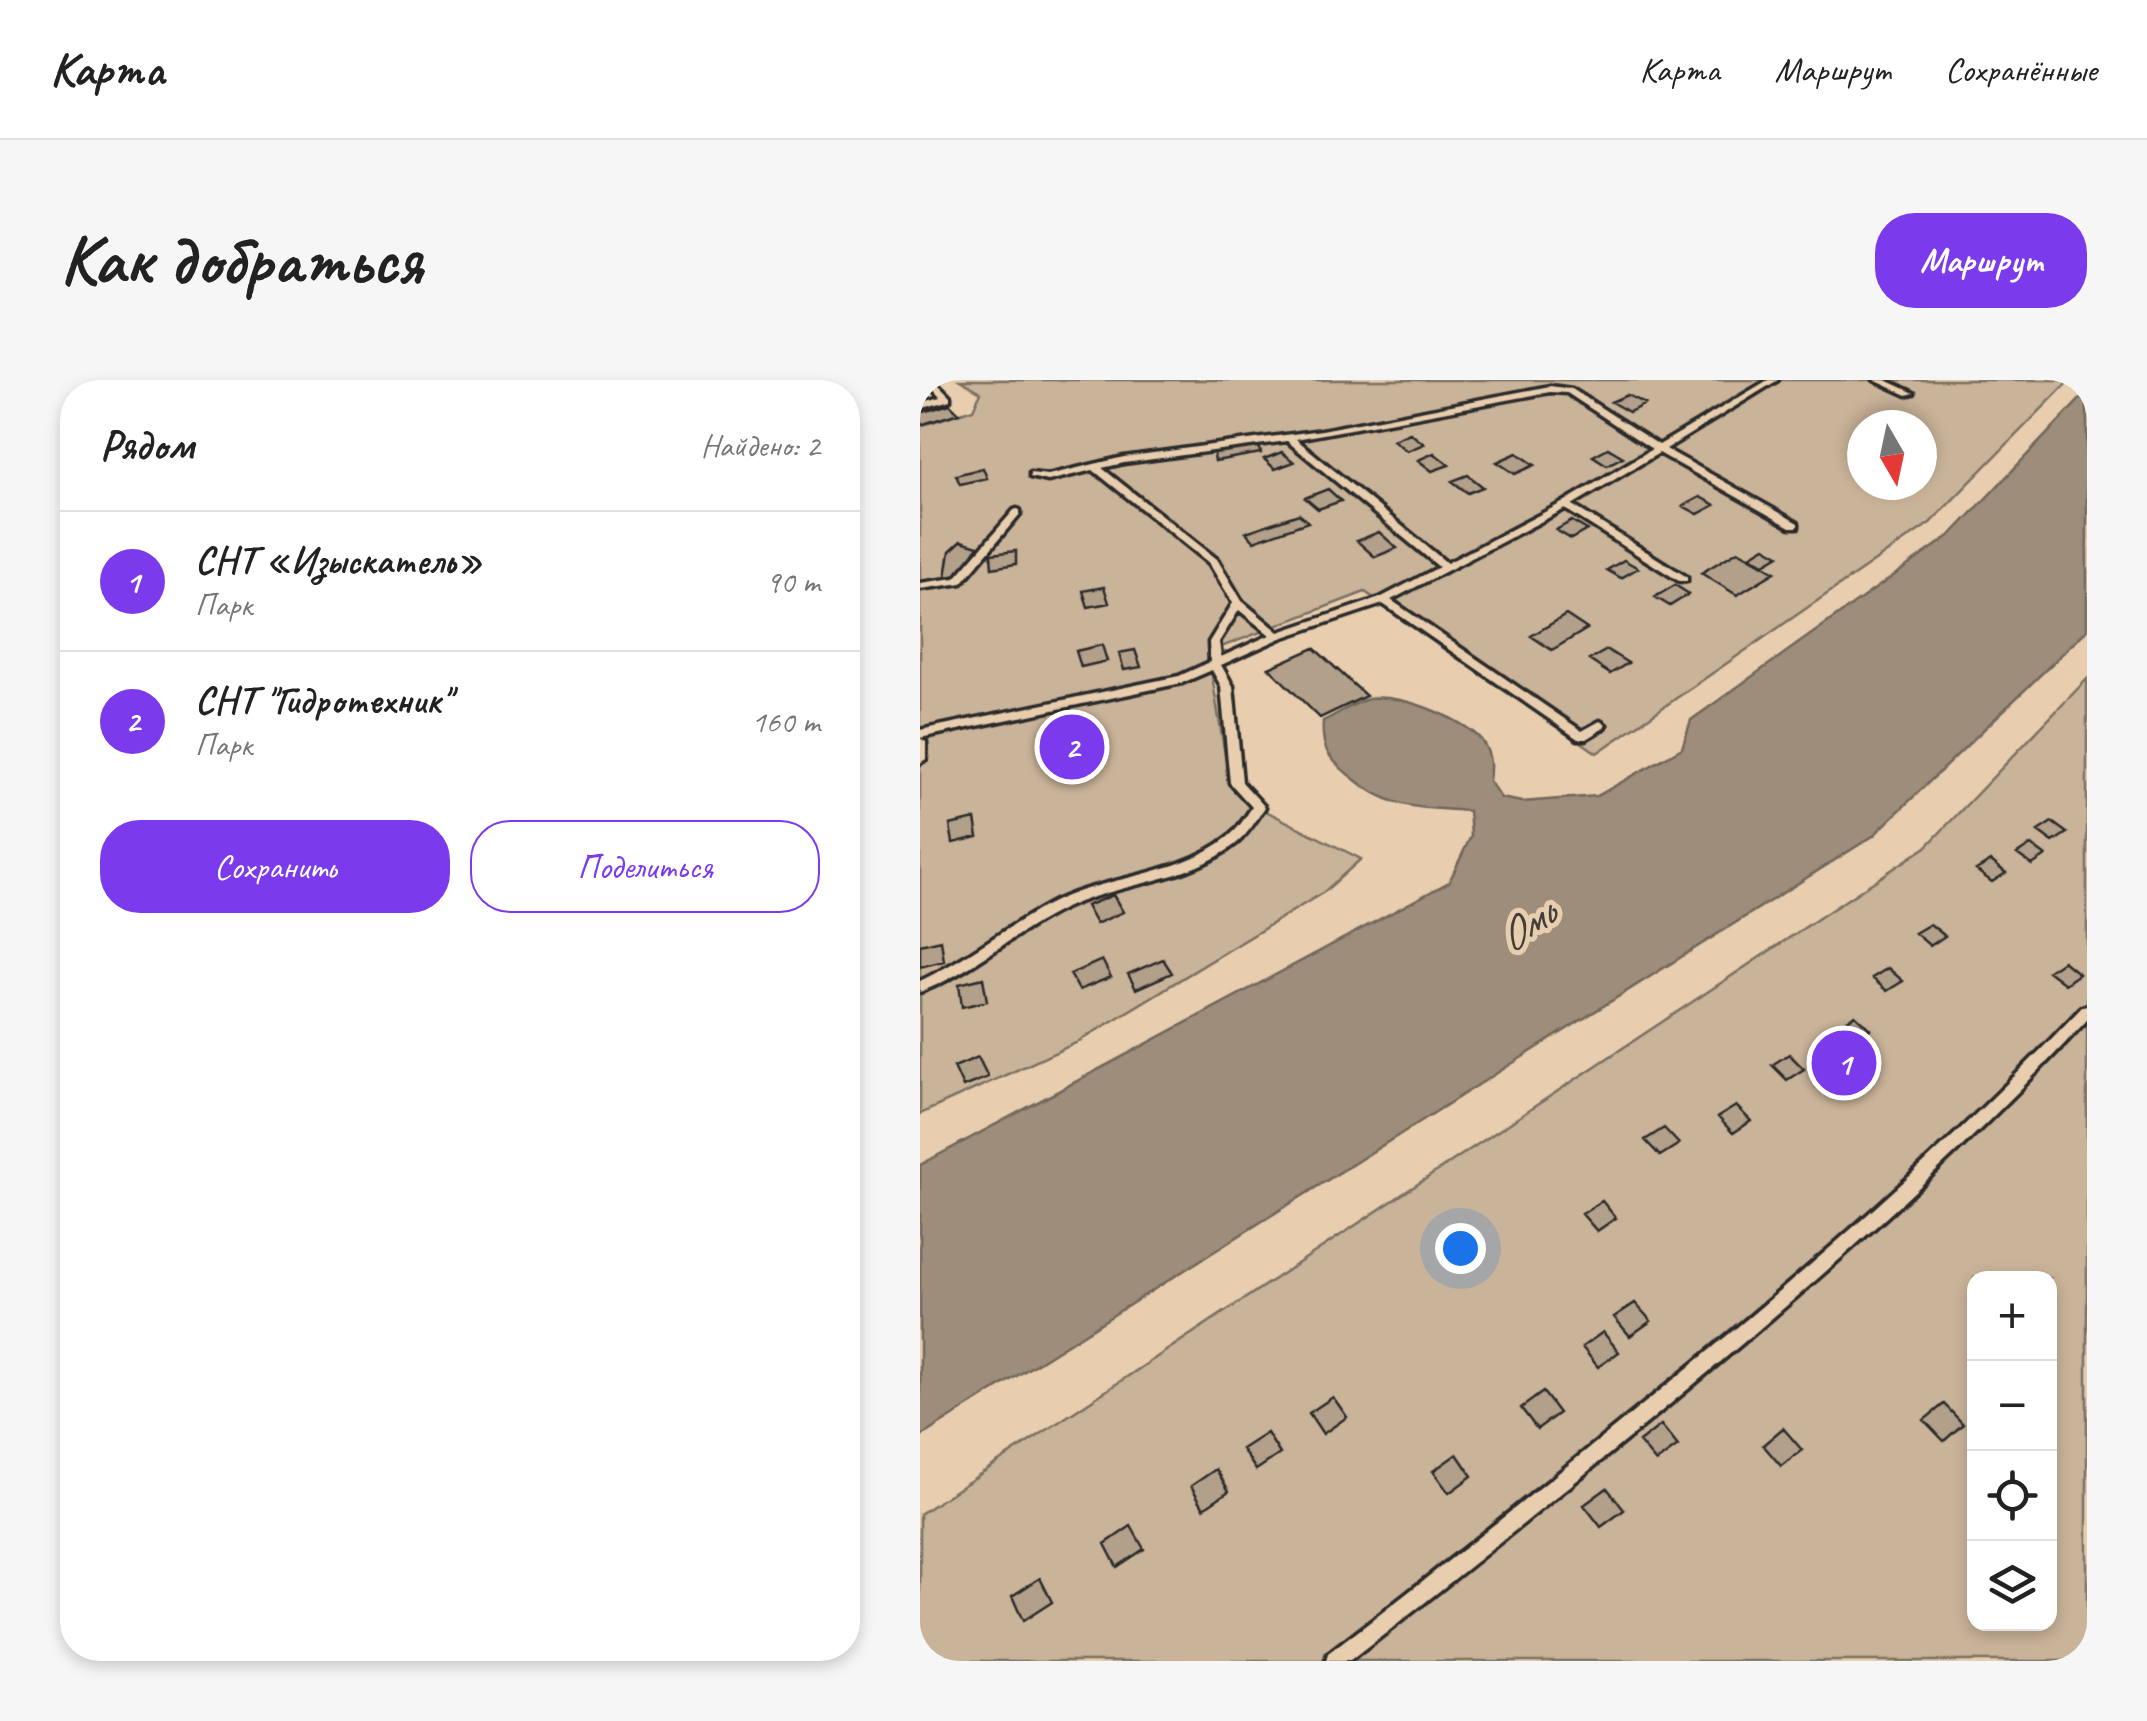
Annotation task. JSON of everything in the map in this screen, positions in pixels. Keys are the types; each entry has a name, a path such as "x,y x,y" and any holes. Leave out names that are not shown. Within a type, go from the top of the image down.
{"lane":[{"path":"920,406 948,398 930,380"},
{"path":"920,734 1182,679 1277,636 1384,600 1566,505 1774,380"},
{"path":"1878,380 1910,393"},
{"path":"1034,475 1048,478 1178,451 1438,413 1550,389 1569,391 1659,449 1794,525"},
{"path":"1288,437 1447,568"},
{"path":"1097,469 1213,561 1238,602 1277,636"},
{"path":"1566,505 1683,579"},
{"path":"920,586 958,581 1017,512"},
{"path":"1384,600 1582,736 1600,725"},
{"path":"920,987 959,970 1052,909 1100,890 1192,864 1232,840 1259,807 1236,782 1227,686 1216,666 1214,642 1238,602"},
{"path":"920,742 920,759"},
{"path":"1334,1661 1470,1558 1872,1224 2022,1082 2087,1011"}],"shaded area":[{"path":"960,380 2070,380 1930,523 1597,753 1365,592 1208,652 1230,785 1248,802 1361,859 1324,892 1076,1043 920,1114 920,426 973,409 981,392"},
{"path":"2087,679 2087,1661 920,1661 920,1514 1926,847"}],"water":[{"name":"Омь","path":"2087,392 2087,630 1873,836 920,1437 920,1165 1449,882 1471,836 1469,811 1405,805 1378,795 1331,758 1323,738 1323,721 1372,698 1416,704 1477,735 1488,753 1489,781 1501,798 1522,802 1597,796 1682,748 1691,720 1952,534"}],"building":[{"path":"1627,395 1645,404 1629,412 1611,402"},
{"path":"950,404 959,413 920,425 920,413"},
{"path":"1410,433 1424,444 1407,451 1393,440"},
{"path":"1259,445 1261,453 1215,461 1213,450"},
{"path":"1608,448 1623,457 1607,465 1593,456"},
{"path":"1282,452 1294,462 1275,469 1264,459"},
{"path":"1434,453 1449,465 1432,471 1418,460"},
{"path":"1517,453 1535,465 1515,474 1497,462"},
{"path":"983,468 987,478 960,484 956,475"},
{"path":"1468,475 1483,487 1468,493 1452,481"},
{"path":"1328,489 1341,501 1318,509 1305,498"},
{"path":"1700,497 1715,505 1698,514 1683,506"},
{"path":"1299,514 1308,522 1254,541 1246,532"},
{"path":"1572,521 1587,530 1571,539 1556,530"},
{"path":"1379,532 1397,548 1375,557 1357,541"},
{"path":"961,541 978,546 960,575 946,577 950,551"},
{"path":"1765,547 1779,555 1764,564 1750,556"},
{"path":"1016,551 1016,564 992,568 991,554"},
{"path":"1738,551 1775,572 1737,595 1701,573"},
{"path":"1624,560 1638,568 1621,578 1607,570"},
{"path":"1675,585 1689,594 1670,606 1655,597"},
{"path":"1104,587 1109,603 1088,607 1083,591"},
{"path":"1566,615 1587,629 1552,650 1531,636"},
{"path":"1102,645 1107,661 1081,667 1076,651"},
{"path":"1314,648 1366,696 1320,718 1269,668"},
{"path":"1135,650 1141,667 1124,670 1119,653"},
{"path":"1607,650 1628,663 1610,674 1589,660"},
{"path":"975,819 978,837 953,843 950,825"},
{"path":"2052,822 2067,833 2053,842 2038,831"},
{"path":"2031,845 2046,856 2032,865 2017,854"},
{"path":"1991,861 2006,873 1992,882 1976,870"},
{"path":"1113,895 1123,912 1096,924 1086,906"},
{"path":"1930,924 1945,936 1930,946 1915,933"},
{"path":"941,940 944,961 920,967 920,945"},
{"path":"1163,959 1172,973 1136,989 1128,974"},
{"path":"1102,960 1111,977 1079,990 1070,974"},
{"path":"2063,961 2079,974 2065,984 2048,971"},
{"path":"1888,968 1903,981 1887,991 1872,978"},
{"path":"983,978 987,1001 962,1007 959,984"},
{"path":"1855,1015 1870,1029 1854,1040 1838,1026"},
{"path":"1789,1054 1804,1069 1787,1080 1772,1065"},
{"path":"978,1057 988,1077 963,1087 954,1067"},
{"path":"1736,1106 1751,1121 1733,1133 1718,1117"},
{"path":"1664,1128 1679,1144 1660,1156 1645,1140"},
{"path":"1602,1201 1616,1218 1597,1231 1582,1214"},
{"path":"1635,1303 1651,1321 1630,1336 1614,1317"},
{"path":"1603,1332 1619,1352 1598,1367 1582,1347"},
{"path":"1543,1392 1559,1413 1537,1429 1521,1408"},
{"path":"1333,1397 1347,1417 1323,1434 1309,1413"},
{"path":"1944,1404 1963,1424 1944,1441 1924,1420"},
{"path":"1661,1425 1678,1446 1656,1462 1639,1442"},
{"path":"1783,1428 1802,1450 1781,1466 1763,1445"},
{"path":"1267,1433 1280,1454 1256,1470 1242,1449"},
{"path":"1457,1454 1472,1476 1449,1493 1433,1471"},
{"path":"1216,1469 1229,1491 1204,1508 1191,1486"},
{"path":"1607,1488 1624,1510 1601,1527 1584,1505"},
{"path":"1131,1526 1144,1549 1117,1567 1105,1544"},
{"path":"1040,1578 1052,1602 1023,1621 1012,1596"}],"place":[{"name":"СНТ \"Гидротехник\"","path":"1072,747"},
{"name":"СНТ «Изыскатель»","path":"1844,1063"}]}
